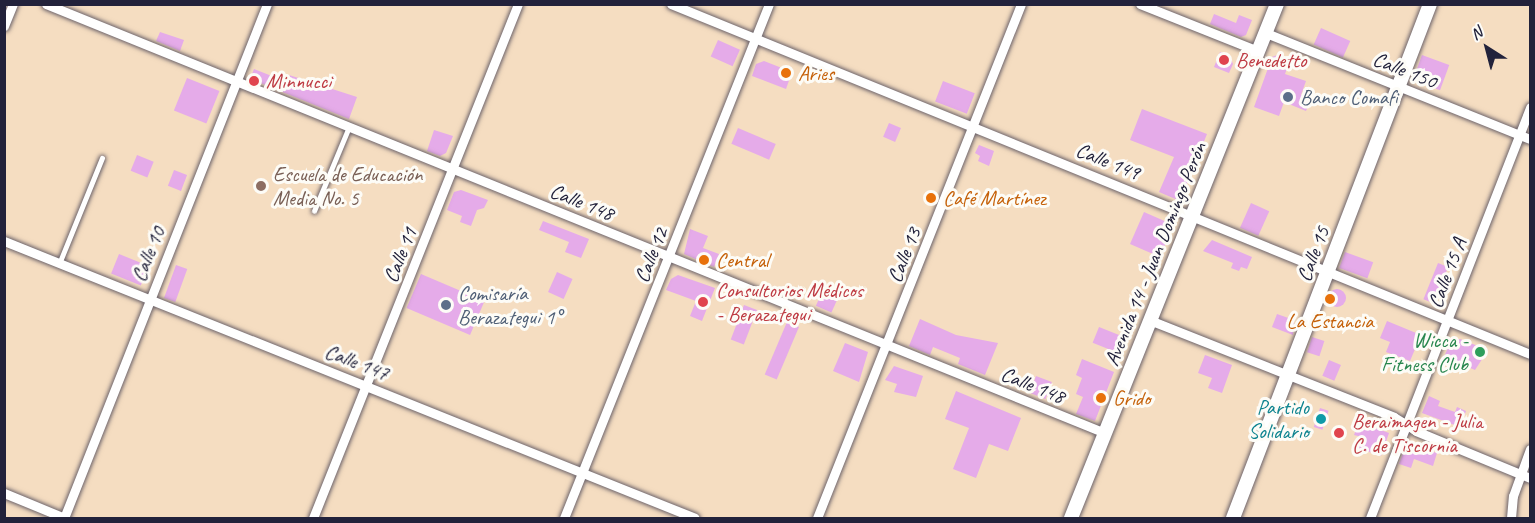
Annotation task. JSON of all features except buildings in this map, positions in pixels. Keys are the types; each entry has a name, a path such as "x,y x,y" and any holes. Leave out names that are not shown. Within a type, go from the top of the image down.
{"main road":[{"name":"Avenida 14 - Juan Domingo Perón","path":"1071,519 1195,215 1277,4"},
{"name":"Calle 15","path":"1233,519 1430,4"}],"street":[{"path":"4,26 13,4"},
{"name":"Calle 148","path":"45,4 1105,434"},
{"name":"Calle 10","path":"65,518 148,301 267,4"},
{"name":"Calle 11","path":"313,519 518,4"},
{"name":"Calle 149","path":"671,4 1195,215 1530,354"},
{"name":"Calle 12","path":"564,519 769,4"},
{"name":"Calle 13","path":"817,519 1022,4"},
{"path":"1140,4 1258,51"},
{"name":"Calle 150","path":"1266,33 1530,139"},
{"name":"Calle 15 A","path":"1370,519 1530,106"},
{"name":"Calle 147","path":"4,241 148,301 368,385 695,519"},
{"path":"1152,321 1530,478"},
{"path":"1511,519 1520,474 1530,449"},
{"path":"4,493 65,518"}],"lane":[{"path":"314,211 349,127"},
{"path":"59,264 102,158"}],"place":[{"name":"Benedetto","path":"1224,60"},
{"name":"Aries","path":"786,73"},
{"name":"Minnucci","path":"254,81"},
{"name":"Banco Comafi","path":"1288,97"},
{"name":"Escuela de Educación Media No. 5","path":"261,186"},
{"name":"Café Martínez","path":"931,198"},
{"name":"Central","path":"704,260"},
{"name":"La Estancia","path":"1330,299"},
{"name":"Consultorios Médicos - Berazategui","path":"703,302"},
{"name":"Comisaría Berazategui 1°","path":"446,305"},
{"name":"Wicca - Fitness Club","path":"1480,352"},
{"name":"Grido","path":"1101,398"},
{"name":"Partido Solidario","path":"1321,419"},
{"name":"Beraimagen - Julia C. de Tiscornia","path":"1339,433"}]}
